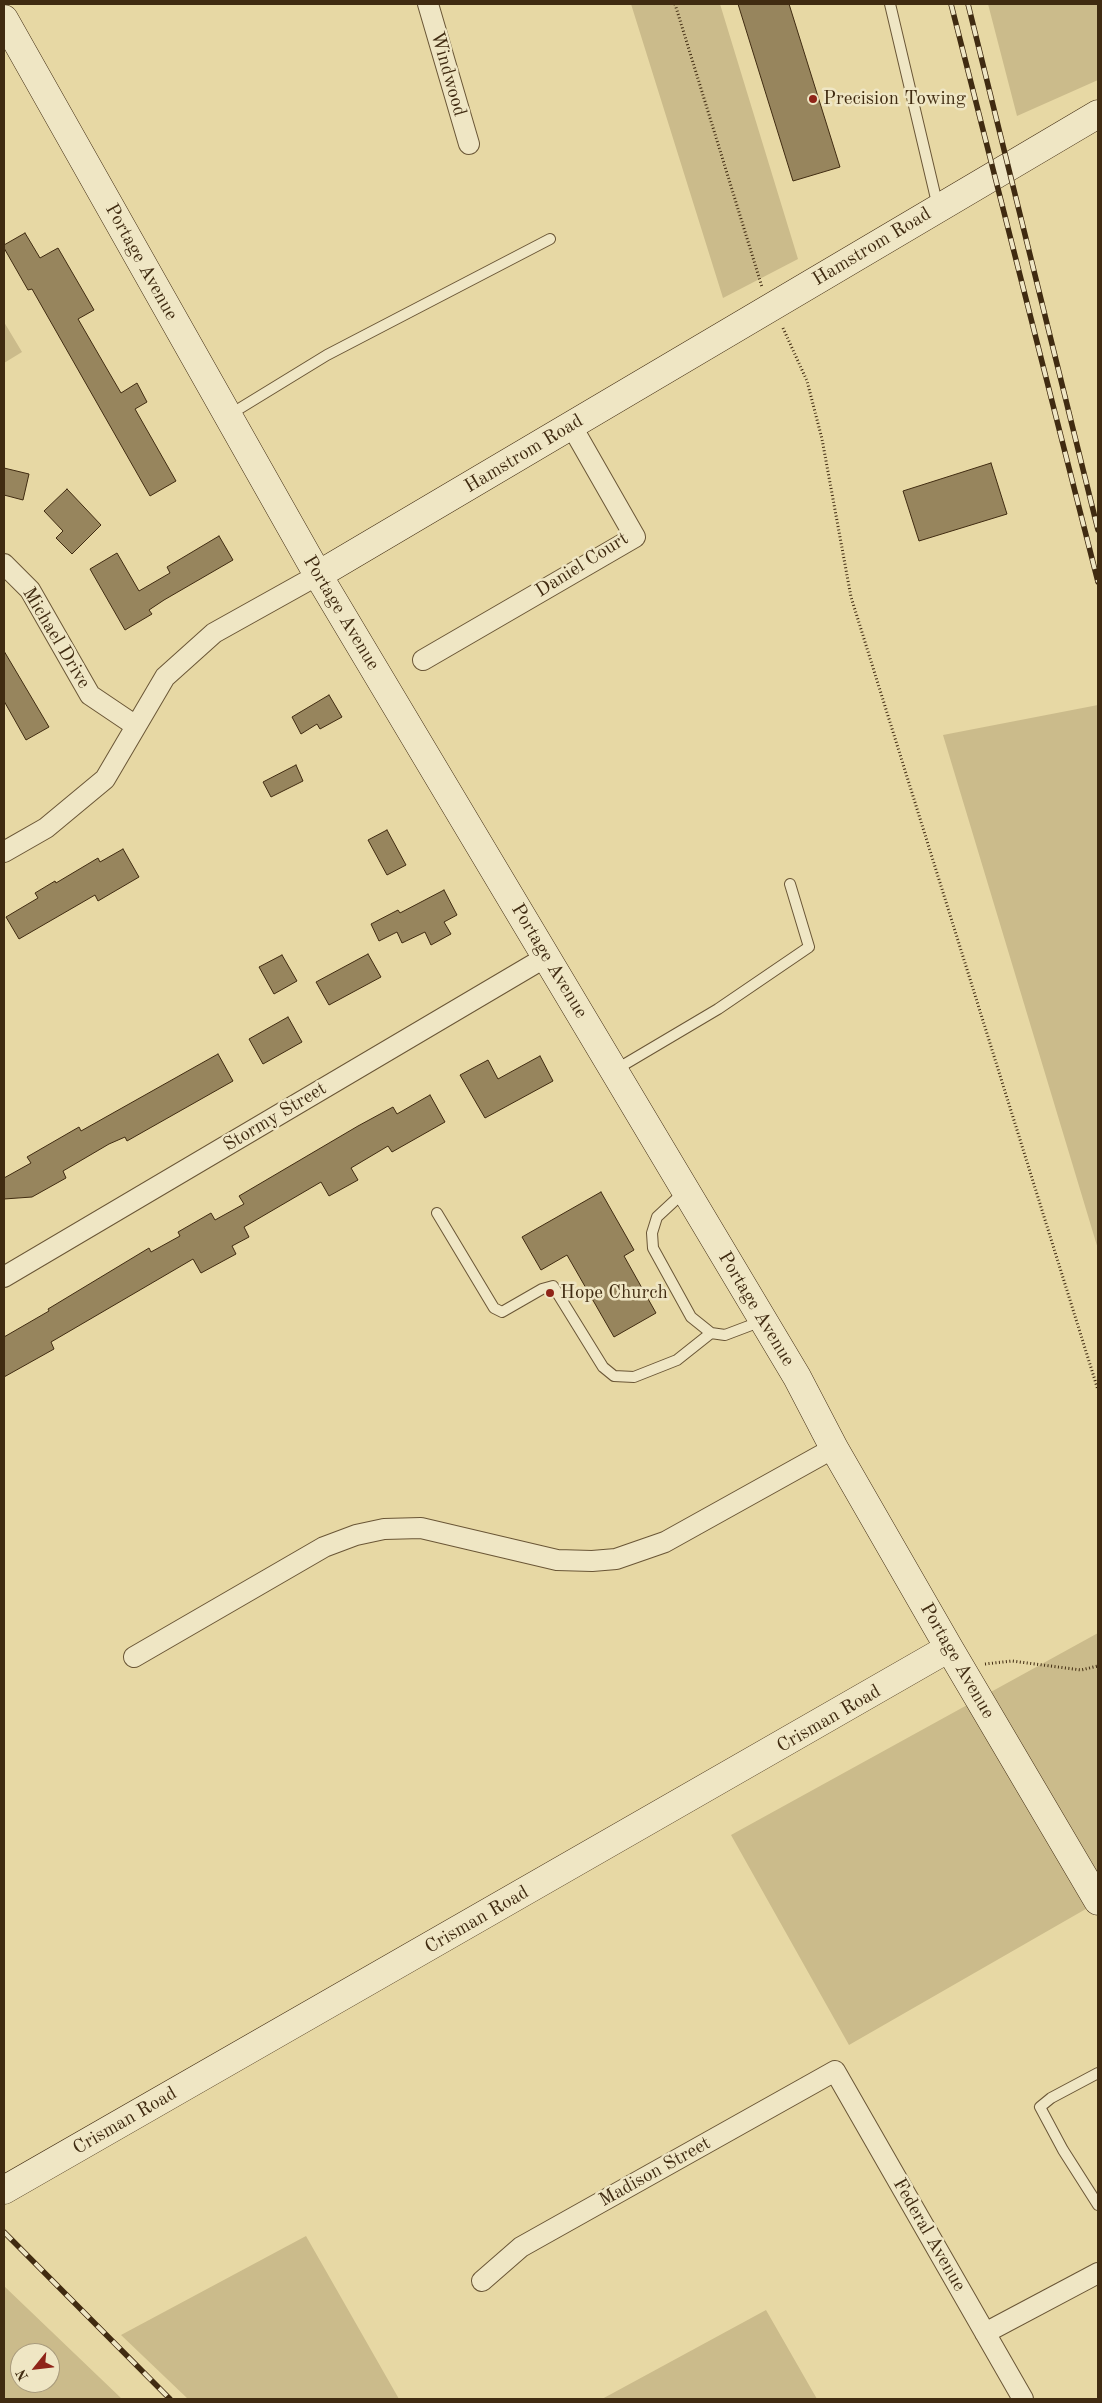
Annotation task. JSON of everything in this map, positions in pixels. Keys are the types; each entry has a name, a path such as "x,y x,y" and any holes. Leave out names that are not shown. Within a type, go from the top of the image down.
{"street":[{"name":"Windwood","path":"428,4 469,144"},
{"name":"Portage Avenue","path":"4,19 318,575 797,1377 834,1448 1098,1901"},
{"name":"Hamstrom Road","path":"4,852 46,828 105,779 165,677 214,633 318,575 1098,114"},
{"name":"Daniel Court","path":"423,660 635,537 571,426"},
{"name":"Michael Drive","path":"4,564 30,590 90,695 136,726"},
{"name":"Stormy Street","path":"4,1277 546,957"},
{"path":"134,1657 310,1555 356,1535 384,1529 421,1528 557,1560 592,1562 616,1559 666,1542 834,1448"},
{"name":"Crisman Road","path":"4,2190 949,1648"},
{"name":"Madison Street","path":"482,2282 520,2247 834,2071"},
{"name":"Federal Avenue","path":"834,2071 1023,2399"},
{"path":"985,2333 1098,2273"}],"lane":[{"path":"890,4 938,208"},
{"path":"228,416 327,355 550,239"},
{"path":"614,1071 718,1008 809,947 790,884"},
{"path":"685,1190 657,1217 652,1233 653,1248 691,1317 711,1333 725,1335 763,1320"},
{"path":"438,1212 494,1308 502,1312 542,1289 553,1286 603,1367 614,1376 634,1377 677,1360 711,1333"},
{"path":"1098,2073 1051,2098 1040,2107 1063,2150 1098,2204"}],"path":[{"path":"675,4 762,287 796,352 807,381 822,439 851,597 1098,1390"},
{"path":"964,1674 988,1662 1012,1661 1081,1670 1098,1666"}],"shaded area":[{"path":"631,4 720,4 798,259 723,298"},
{"path":"988,4 1098,4 1098,80 1017,116"},
{"path":"4,322 22,352 4,363"},
{"path":"1098,705 1098,1249 943,735"},
{"path":"1098,1633 1098,1902 849,2045 731,1835"},
{"path":"306,2236 399,2399 188,2399 121,2335"},
{"path":"4,2286 122,2399 4,2399"},
{"path":"766,2310 817,2399 602,2399"}],"building":[{"path":"738,4 789,4 840,167 793,181"},
{"path":"25,233 40,258 58,248 94,310 78,319 121,393 137,383 147,402 135,409 176,481 150,496 32,289 28,290 4,248 4,245"},
{"path":"991,463 1007,514 919,541 903,491"},
{"path":"4,468 29,474 23,500 4,495"},
{"path":"67,489 101,525 72,554 56,538 63,531 44,511"},
{"path":"219,536 233,560 164,600 149,610 152,614 125,630 90,569 117,553 139,591 170,573 167,567"},
{"path":"4,651 49,727 26,740 4,701"},
{"path":"329,695 342,717 320,729 317,724 301,734 292,717"},
{"path":"296,765 303,781 271,797 263,782"},
{"path":"387,830 406,865 387,875 368,840"},
{"path":"123,849 139,877 98,901 95,895 19,939 6,917 38,898 35,893 55,881 56,883 98,858 100,862"},
{"path":"444,890 457,915 444,922 451,934 431,945 425,932 402,943 397,932 379,941 371,924 398,910 400,913"},
{"path":"368,954 381,977 329,1005 316,982"},
{"path":"282,955 297,981 274,994 259,967"},
{"path":"288,1017 302,1042 263,1064 249,1039"},
{"path":"218,1054 233,1081 127,1141 125,1137 109,1144 63,1171 66,1178 32,1197 4,1199 4,1178 31,1163 27,1157 79,1127 81,1131"},
{"path":"540,1056 553,1081 485,1118 460,1075 488,1060 498,1079"},
{"path":"430,1095 445,1122 392,1152 388,1146 351,1168 358,1180 329,1196 321,1182 244,1227 249,1237 232,1246 236,1254 201,1273 193,1259 51,1342 54,1349 4,1377 4,1337 149,1248 151,1252 180,1236 178,1232 211,1213 215,1220 244,1204 239,1196 358,1126 393,1107 397,1114"},
{"path":"601,1192 634,1250 624,1256 656,1313 614,1337 567,1255 541,1270 522,1237"}],"railway":[{"path":"951,4 1098,582"},
{"path":"968,4 1098,530"},
{"path":"4,2232 170,2399"}],"place":[{"name":"Precision Towing","path":"813,99"},
{"name":"Hope Church","path":"550,1293"}]}
